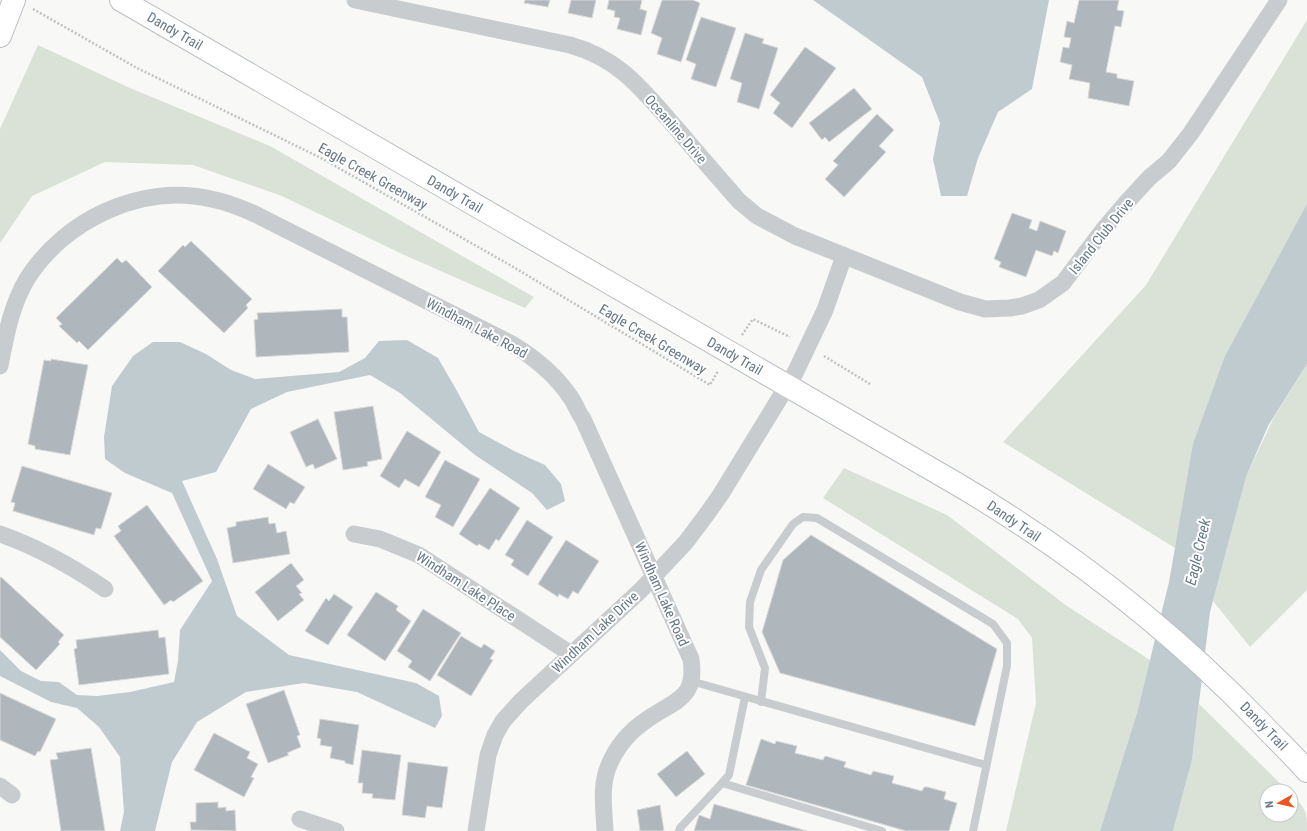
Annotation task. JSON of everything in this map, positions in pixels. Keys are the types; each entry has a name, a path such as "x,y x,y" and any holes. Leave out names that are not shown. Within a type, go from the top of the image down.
{"main road":[{"name":"Dandy Trail","path":"121,0 984,500 1019,522 1118,593 1164,632 1240,701 1290,752 1307,772"},
{"path":"0,36 22,4"}],"street":[{"name":"Oceanline Drive","path":"356,0 570,45 603,58 618,67 638,85 731,192 748,209 779,229 844,256"},
{"name":"Island Club Drive","path":"844,256 974,307 997,309 1010,308 1022,306 1044,297 1059,287 1066,280 1103,230 1126,203 1179,150 1278,0"},
{"name":"Windham Lake Road","path":"0,366 10,318 26,281 44,256 83,223 119,206 158,197 190,196 210,198 239,207 521,349 560,382 572,399 583,419 691,658 693,670 691,681"},
{"path":"786,386 808,346 824,310 844,256"},
{"name":"Windham Lake Drive","path":"476,831 488,755 496,735 504,721 515,707 654,577 686,542 721,494 786,386"},
{"path":"0,534 23,543 66,564 105,589"},
{"name":"Windham Lake Place","path":"354,534 380,539 418,555 571,654"},
{"path":"605,831 605,776 621,743 640,724 682,698 691,681"},
{"path":"300,819 336,831"}],"lane":[{"path":"762,702 764,668 749,627 750,602 761,570 793,524 803,517 817,518 993,624 1007,643 1007,666 973,831"},
{"path":"691,681 986,765"},
{"path":"679,831 680,828 729,775 745,697"},
{"path":"722,783 882,831"}],"path":[{"name":"Eagle Creek Greenway","path":"22,4 137,68 321,158 510,265 710,385 730,353"},
{"path":"730,353 753,319 808,346 870,384"}],"shaded area":[{"path":"1307,20 1307,206 1209,400 1175,548 1003,442 1146,285"},
{"path":"38,45 130,88 270,146 534,297 525,308 402,254 282,196 193,165 105,162 32,196 0,243 0,129"},
{"path":"1307,364 1307,590 1250,647 1213,601 1246,477 1273,419"},
{"path":"844,468 947,515 1067,606 1150,660 1137,713 1100,831 1006,831 1036,703 1032,638 1018,619 823,498"},
{"path":"1199,704 1280,783 1259,783 1259,823 1299,823 1299,802 1305,810 1307,818 1307,831 1173,831 1192,760"}],"water":[{"path":"813,0 1049,0 1032,89 998,112 978,158 967,196 941,196 933,159 940,123 922,77"},
{"name":"Eagle Creek","path":"1307,204 1307,364 1268,426 1246,477 1210,612 1192,760 1173,831 1100,831 1137,713 1169,582 1193,444 1225,356"},
{"path":"407,340 438,358 479,432 514,451 545,465 561,484 565,501 547,510 532,493 475,455 400,393 370,375 287,392 251,409 216,472 182,481 217,559 237,616 289,655 416,683 439,696 442,716 435,728 357,692 304,683 246,692 197,722 172,762 155,831 120,831 124,812 120,757 99,727 77,708 51,702 0,676 0,650 21,671 41,681 59,682 77,695 97,696 130,692 174,682 178,661 180,630 212,581 172,493 125,473 105,459 104,437 112,386 133,356 153,342 180,342 206,354 231,370 255,379 339,372 365,358 379,341"}],"building":[{"path":"525,0 550,0 548,7 524,3"},
{"path":"571,0 596,0 592,18 568,13"},
{"path":"609,0 642,0 640,9 647,11 641,35 617,29 620,18 614,17 615,11 607,9"},
{"path":"662,0 693,0 700,3 681,62 657,54 662,38 651,33"},
{"path":"1079,0 1119,0 1117,10 1124,11 1121,27 1115,26 1106,72 1117,74 1117,78 1134,81 1129,106 1088,98 1090,83 1069,79 1072,65 1060,62 1063,47 1069,48 1071,38 1064,37 1067,21 1074,23"},
{"path":"701,17 736,28 716,87 691,79 696,64 686,60"},
{"path":"745,33 764,39 762,43 778,48 759,109 737,102 742,83 730,79"},
{"path":"805,47 836,68 792,128 773,113 780,103 770,95"},
{"path":"854,88 872,109 829,142 825,137 822,140 809,123"},
{"path":"877,114 894,130 879,146 886,152 844,197 825,179 838,165 833,161"},
{"path":"1012,213 1032,220 1029,228 1037,231 1040,221 1066,231 1058,253 1054,251 1052,256 1036,250 1026,277 999,267 1001,262 994,259"},
{"path":"191,241 252,299 246,305 248,308 224,333 158,271 183,245 185,247"},
{"path":"117,258 122,263 126,260 152,287 88,350 79,341 77,343 59,326 62,324 56,318"},
{"path":"342,309 342,317 347,317 349,352 256,357 254,320 258,319 257,313"},
{"path":"51,359 88,365 70,455 35,449 35,446 28,444 44,360 51,361"},
{"path":"373,406 382,459 367,462 368,466 343,470 334,412"},
{"path":"318,419 337,459 315,469 313,464 306,467 290,432"},
{"path":"407,431 441,452 419,487 405,479 399,488 380,476"},
{"path":"445,460 480,479 453,527 435,517 441,505 425,497"},
{"path":"268,464 305,487 294,504 290,502 286,509 253,489"},
{"path":"22,466 112,493 101,529 96,528 94,535 13,511 15,503 11,502"},
{"path":"490,488 520,508 499,541 496,539 489,550 479,544 477,546 459,534"},
{"path":"147,505 203,581 173,602 171,600 164,605 114,536 121,531 118,526"},
{"path":"268,517 269,524 275,523 277,533 286,531 290,554 233,563 227,528 236,526 236,522"},
{"path":"527,520 553,537 528,576 511,565 514,560 505,555"},
{"path":"811,535 997,649 975,726 780,673 762,632 783,560"},
{"path":"566,540 599,561 578,594 573,591 568,599 559,594 558,597 538,584"},
{"path":"291,563 304,580 296,586 302,593 299,594 304,600 278,621 255,592"},
{"path":"1,577 64,635 58,642 60,644 36,670 0,637"},
{"path":"376,592 398,606 396,610 411,621 385,661 347,635"},
{"path":"334,594 353,607 328,645 305,631 326,598 329,601"},
{"path":"423,609 461,633 430,681 408,667 412,661 397,651"},
{"path":"158,630 159,638 165,637 169,674 79,685 74,649 77,648 76,640"},
{"path":"461,636 481,648 484,644 495,651 490,659 493,660 471,696 437,675"},
{"path":"284,690 300,735 297,736 301,747 287,753 289,755 268,763 246,704"},
{"path":"0,693 56,719 40,752 38,751 35,756 0,740"},
{"path":"320,719 359,725 353,765 345,763 345,761 330,758 332,747 320,745 321,739 317,738"},
{"path":"214,733 250,752 247,758 258,764 251,777 254,778 244,797 194,770"},
{"path":"761,739 775,744 776,741 797,746 795,753 823,760 825,756 846,762 844,767 871,775 873,771 894,776 892,783 922,791 924,787 927,787 946,792 944,799 957,803 949,831 906,831 746,785"},
{"path":"91,748 105,831 61,831 50,760 58,759 56,753"},
{"path":"362,750 401,755 395,800 372,798 373,794 362,793 363,783 358,783"},
{"path":"687,751 705,774 676,797 657,774"},
{"path":"408,762 448,767 442,808 427,806 425,818 402,815"},
{"path":"218,802 218,808 226,807 226,811 235,810 236,831 191,830 190,822 196,822 196,803"},
{"path":"714,804 807,831 694,831 699,815 710,819"},
{"path":"660,805 664,831 640,831 637,810"}]}
